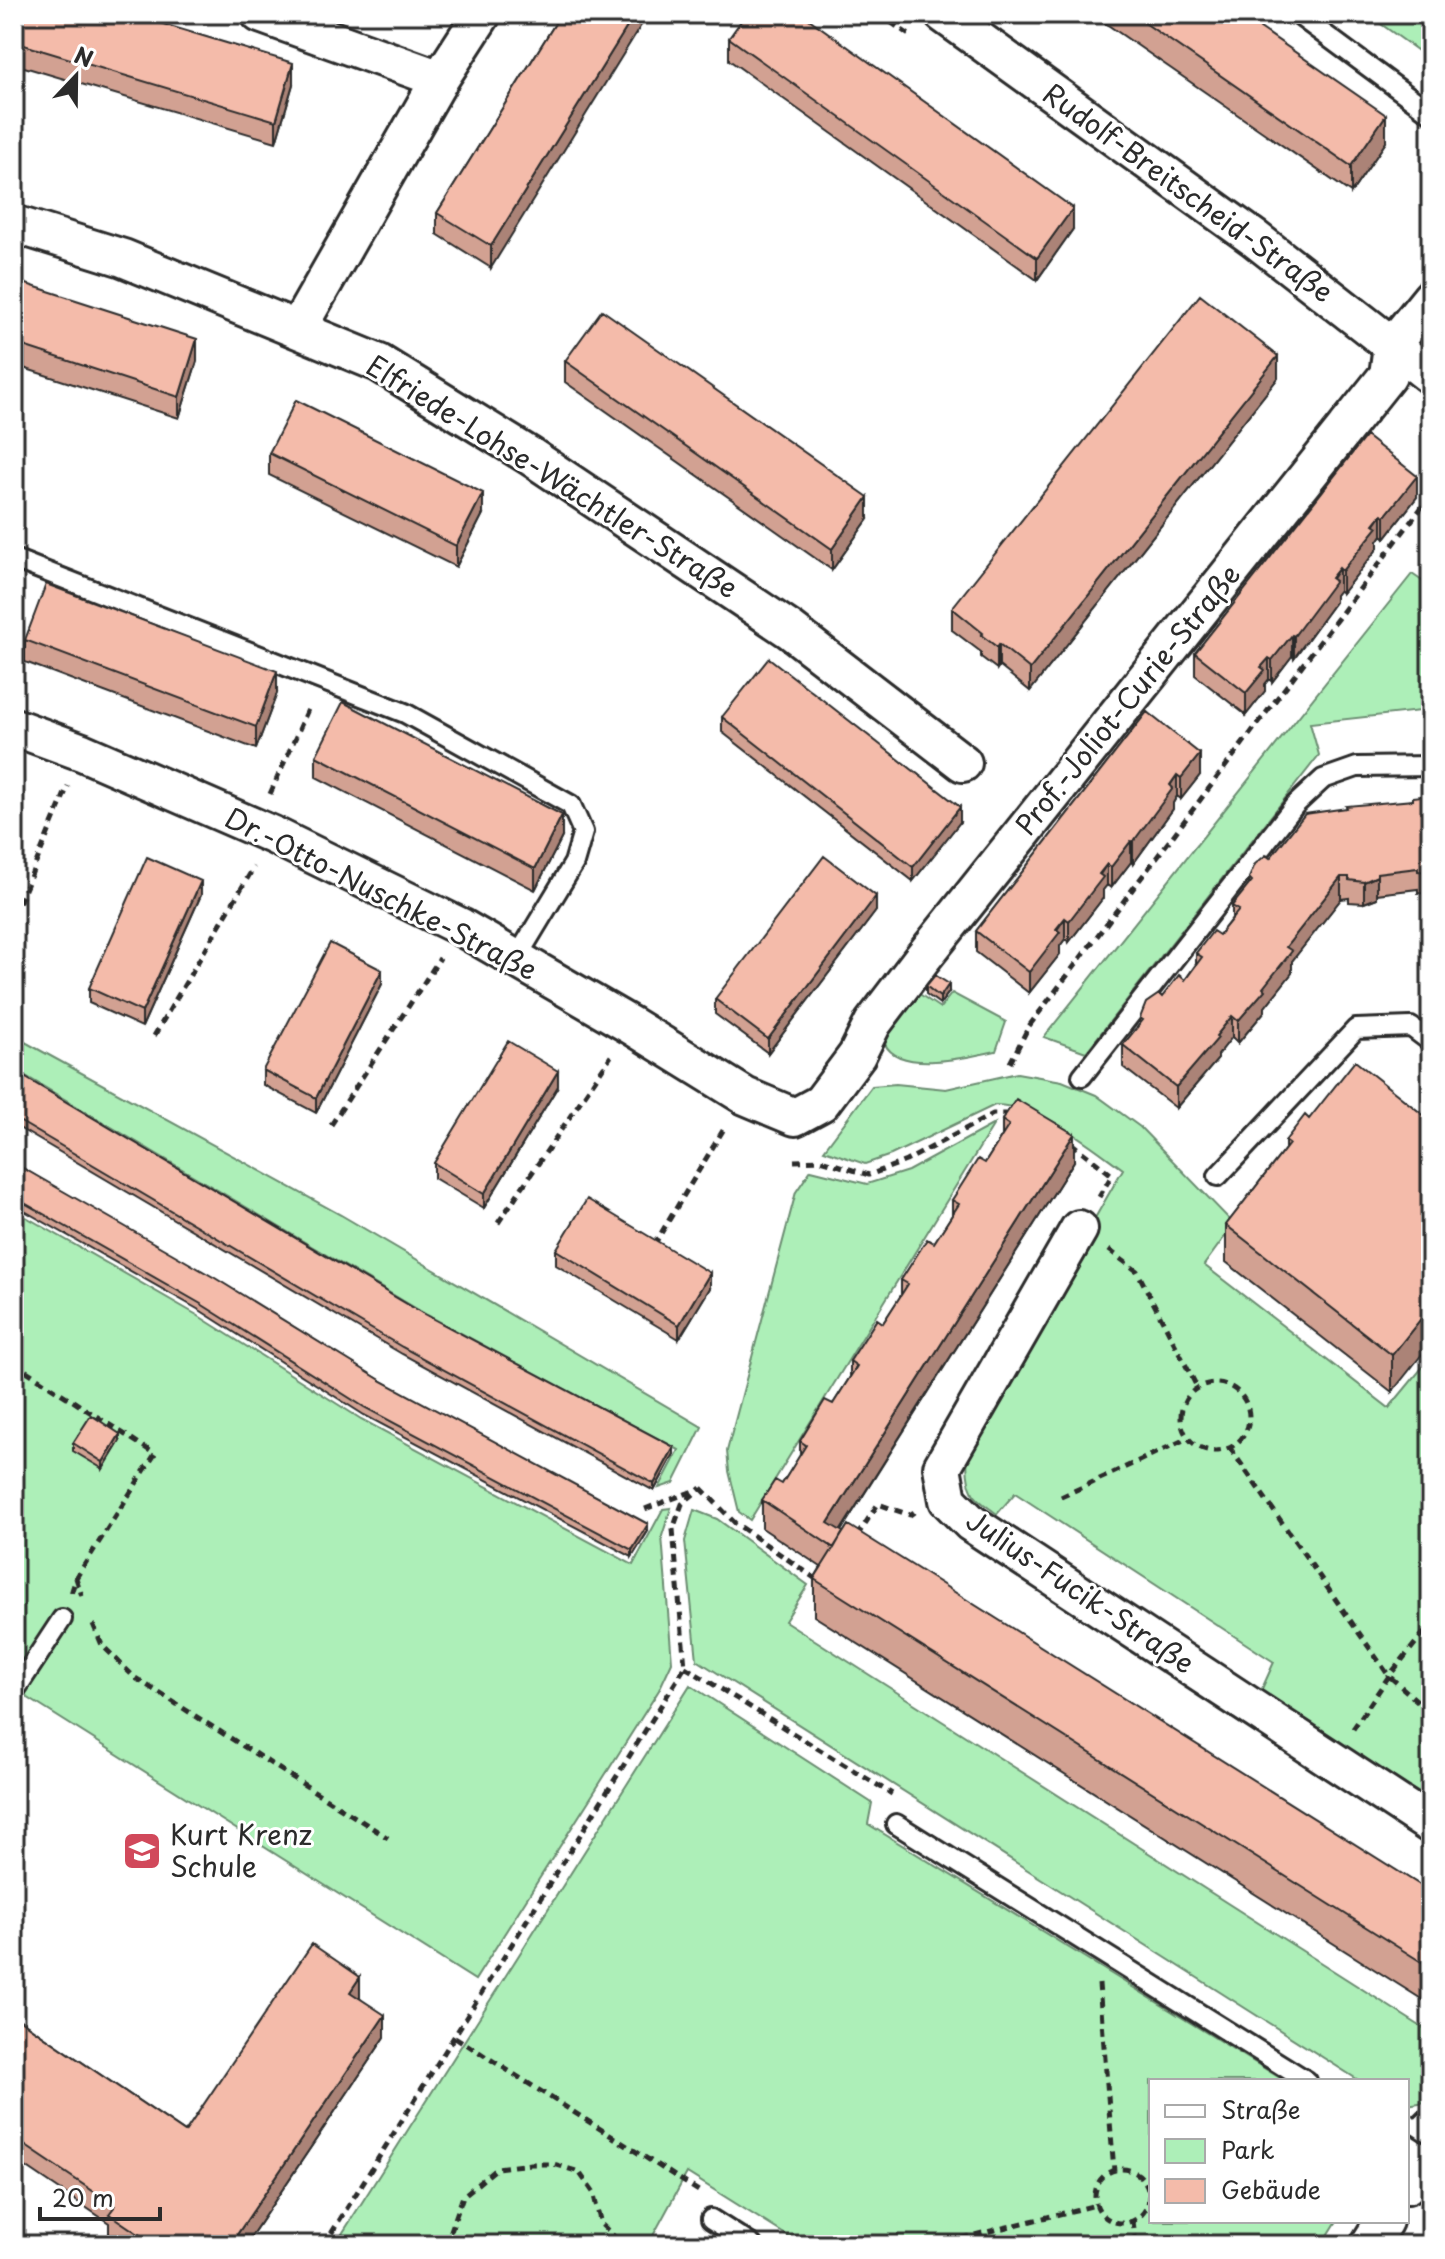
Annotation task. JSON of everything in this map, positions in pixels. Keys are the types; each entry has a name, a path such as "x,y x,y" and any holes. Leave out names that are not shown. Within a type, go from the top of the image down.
{"street":[{"path":"260,14 440,79"},
{"path":"298,328 440,79 482,14"},
{"name":"Rudolf-Breitscheid-Straße","path":"943,14 1254,238 1431,376"},
{"name":"Elfriede-Lohse-Wächtler-Straße","path":"14,224 123,258 379,363 530,456 790,630 963,763"},
{"name":"Prof.-Joliot-Curie-Straße","path":"821,1103 857,1055 873,1023 921,960 1388,375 1392,346 1431,298"},
{"name":"Dr.-Otto-Nuschke-Straße","path":"14,727 82,752 264,832 461,927 745,1096 795,1117 821,1103"},
{"name":"Julius-Fucik-Straße","path":"1079,1229 942,1467 948,1500 971,1523 1431,1825"},
{"path":"1409,2183 1431,2159"},
{"path":"1369,2245 1383,2223"}],"lane":[{"path":"1297,14 1431,113"},
{"path":"14,559 405,713 571,805 583,832 574,863 516,959"},
{"path":"1082,1076 1295,805 1323,779 1357,767 1431,766"},
{"path":"1218,1176 1356,1029 1411,1027 1431,1042"},
{"path":"14,1692 62,1619"},
{"path":"896,1824 1304,2079"},
{"path":"1409,2145 1431,2159"},
{"path":"711,2219 752,2245"}],"path":[{"path":"1010,1063 1029,1026 1431,495"},
{"path":"154,1036 264,832 321,680"},
{"path":"14,916 82,752"},
{"path":"331,1125 461,927"},
{"path":"498,1223 632,1026"},
{"path":"653,1247 745,1096"},
{"path":"794,1161 821,1160 869,1175 906,1161 993,1114 1010,1114 1022,1119"},
{"path":"1069,1141 1112,1175 1079,1229 1137,1271 1197,1387"},
{"path":"14,1363 155,1454 76,1578 62,1619"},
{"path":"1218,1382 1229,1385 1245,1400 1249,1410 1246,1432 1230,1448 1207,1451 1188,1438 1182,1428 1182,1405 1197,1387 1218,1382"},
{"path":"1061,1497 1188,1438"},
{"path":"1230,1448 1389,1676 1431,1713"},
{"path":"855,1538 878,1504 910,1515 944,1486"},
{"path":"645,1509 701,1488"},
{"path":"701,1488 735,1523 825,1585"},
{"path":"324,2245 685,1667 673,1529 682,1504 701,1488"},
{"path":"76,1578 85,1603"},
{"path":"89,1615 102,1645 134,1677 388,1838"},
{"path":"1333,1760 1389,1676 1431,1624"},
{"path":"685,1667 900,1799 896,1824"},
{"path":"1096,1949 1114,2171"},
{"path":"455,2037 700,2191 711,2219"},
{"path":"446,2245 463,2196 497,2168 531,2164 554,2164 579,2172 593,2192 601,2224 623,2245"},
{"path":"1130,2170 1149,2188 1147,2207 1133,2221 1118,2223 1104,2217 1096,2205 1095,2191 1101,2178 1114,2171 1130,2170"},
{"path":"934,2245 1096,2205"},
{"path":"1133,2221 1136,2245"}],"green space":[{"path":"1367,14 1431,14 1431,60"},
{"path":"1412,574 1431,587 1431,716 1429,710 1310,723 1319,755 1086,1052 1044,1037"},
{"path":"915,991 940,1008 952,993 1006,1022 996,1051 936,1061 905,1059 893,1053 885,1044 887,1036"},
{"path":"14,1036 341,1215 702,1427 674,1483 659,1488 679,1450 427,1315 14,1069"},
{"path":"1017,1073 1062,1081 1096,1095 1140,1127 1234,1224 1204,1265 1389,1408 1431,1357 1431,1800 1338,1744 1261,1691 1274,1662 1015,1493 997,1514 973,1493 967,1470 974,1430 1123,1169 1079,1137 1047,1119 1013,1107 995,1105 891,1155 865,1164 824,1150 872,1086 896,1084 946,1089"},
{"path":"994,1124 750,1520 739,1512 727,1451 796,1192 811,1170 867,1184 908,1171"},
{"path":"14,1210 197,1315 361,1419 633,1565 663,1509 671,1508 662,1536 672,1662 659,1690 475,1980 14,1689"},
{"path":"694,1510 717,1519 808,1585 785,1621 1431,2033 1431,2101 1409,2105 1409,2079 1357,2079 697,1660 685,1541"},
{"path":"690,1685 872,1803 868,1824 1282,2079 1149,2079 1149,2223 1336,2223 1322,2245 802,2245 687,2173 648,2245 335,2245"}],"building":[{"path":"14,14 130,14 293,63 276,121 14,42"},
{"path":"561,14 635,14 491,246 437,213"},
{"path":"746,14 802,14 1073,208 1037,258 729,38"},
{"path":"1132,14 1240,14 1386,115 1351,166"},
{"path":"14,280 197,339 179,397 14,343"},
{"path":"1200,295 1278,356 1030,669 999,644 997,647 981,635 983,633 952,608"},
{"path":"602,310 868,497 832,549 565,361"},
{"path":"296,400 483,493 456,546 269,453"},
{"path":"1366,436 1417,476 1385,516 1382,514 1374,524 1378,527 1342,571 1339,568 1331,578 1335,581 1294,636 1272,660 1269,658 1261,667 1265,670 1246,693 1195,653"},
{"path":"46,584 277,671 256,727 25,640"},
{"path":"769,658 960,807 913,867 722,717"},
{"path":"343,702 562,815 535,869 316,756"},
{"path":"1147,712 1200,754 1181,778 1177,775 1170,785 1173,788 1133,842 1111,867 1107,864 1099,874 1103,877 1069,921 1065,918 1056,929 1060,932 1029,972 976,931"},
{"path":"1430,795 1431,872 1418,871 1418,868 1377,873 1377,876 1364,882 1341,877 1286,947 1292,951 1263,988 1265,990 1238,1021 1232,1016 1216,1036 1218,1038 1176,1087 1123,1045 1143,1020 1140,1018 1146,1003 1159,994 1162,997 1179,975 1185,980 1202,957 1196,953 1213,931 1219,935 1239,910 1232,906 1252,881 1249,878 1255,864 1266,855 1270,858 1305,814"},
{"path":"824,856 876,896 768,1039 715,999"},
{"path":"147,857 201,881 142,1012 89,988"},
{"path":"330,943 382,970 316,1098 263,1070"},
{"path":"935,975 949,984 940,997 926,986"},
{"path":"508,1041 558,1071 484,1194 434,1163"},
{"path":"1355,1061 1431,1121 1431,1306 1392,1355 1226,1225 1289,1144 1285,1141 1305,1115 1309,1119"},
{"path":"14,1071 422,1313 674,1447 654,1484 402,1347 14,1118"},
{"path":"1016,1099 1074,1134 828,1523 843,1532 834,1548 762,1500 775,1480 782,1484 806,1445 800,1441 825,1400 833,1404 857,1366 850,1361 877,1319 883,1323 908,1284 901,1280 927,1239 934,1243 959,1204 952,1200 978,1159 985,1163 1009,1125 1002,1120"},
{"path":"14,1163 215,1278 382,1381 648,1524 632,1550 364,1407 201,1304 14,1197"},
{"path":"587,1199 710,1273 679,1325 556,1250"},
{"path":"91,1415 120,1434 103,1462 73,1443"},
{"path":"848,1525 1431,1892 1431,1968 814,1579"},
{"path":"312,1944 360,1977 350,1992 385,2015 230,2245 155,2245 109,2214 115,2206 14,2138 14,2016 185,2132"}],"place":[{"name":"Kurt Krenz Schule","path":"142,1851"}]}
